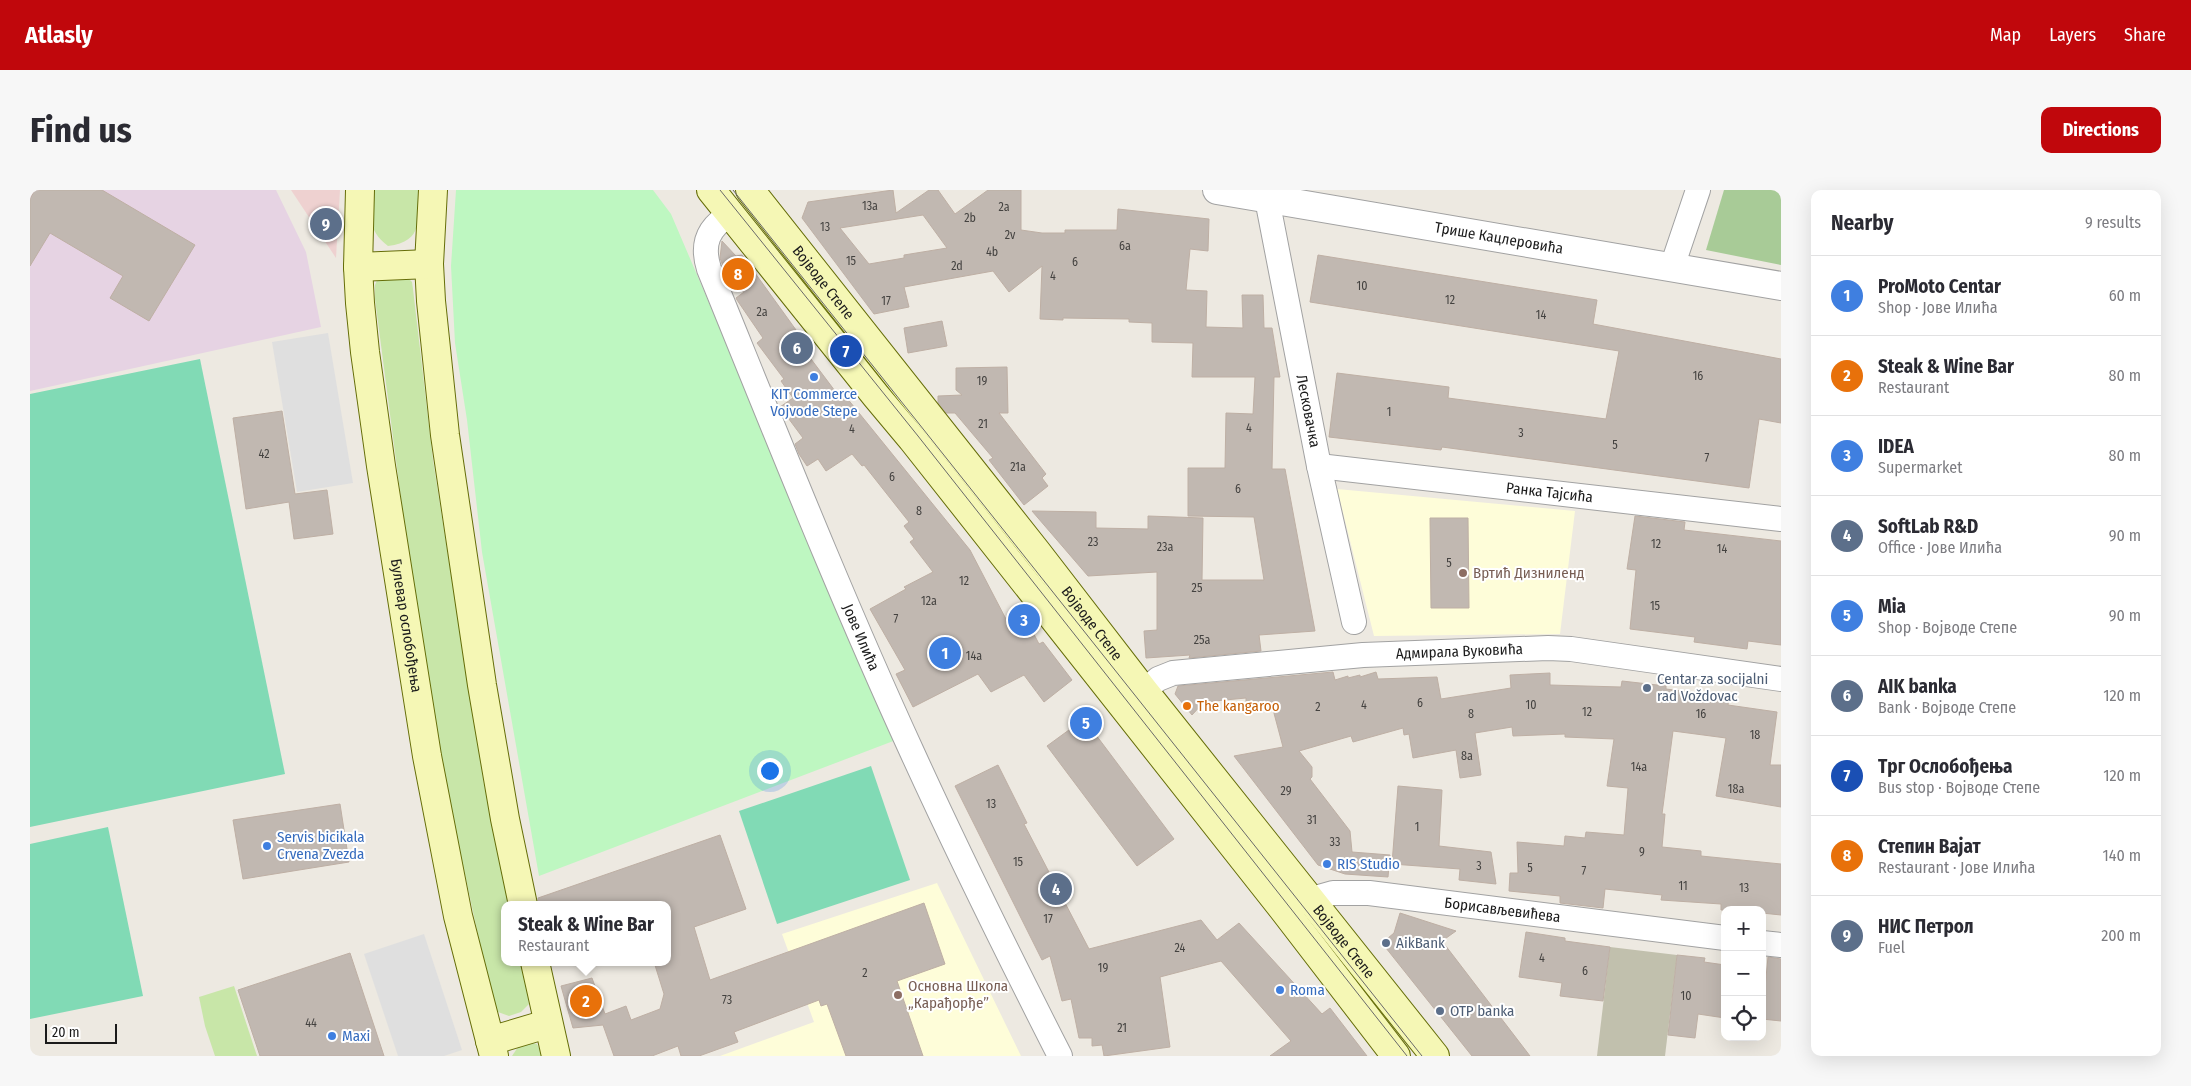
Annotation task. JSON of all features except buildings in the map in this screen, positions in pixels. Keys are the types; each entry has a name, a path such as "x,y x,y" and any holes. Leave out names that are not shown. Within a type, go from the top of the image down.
{"main road":[{"name":"Булевар ослобођења","path":"360,190 358,267 365,352 378,447 427,756 464,944 492,1049"},
{"path":"433,190 429,264 431,301 452,488 490,731 522,901"},
{"name":"Војводе Степе","path":"711,190 755,247 912,439 1283,909 1396,1056"},
{"name":"Војводе Степе","path":"757,192 1144,691 1435,1056"},
{"path":"358,267 429,264"},
{"path":"535,966 556,1056"},
{"path":"492,1049 547,1024"}],"street":[{"name":"Трише Кацлеровића","path":"1217,190 1781,286"},
{"path":"1672,267 1698,190"},
{"path":"731,214 757,192"},
{"name":"Лесковачка","path":"1267,199 1319,466 1354,622"},
{"name":"Јове Илића","path":"731,214 713,228 707,238 705,248 709,269 805,505 910,747 1009,958 1060,1056"},
{"name":"Ранка Тајсића","path":"1319,466 1781,519"},
{"name":"Адмирала Вуковића","path":"1144,691 1158,679 1181,672 1363,655 1502,649 1571,650 1781,679"},
{"name":"Борисављевићева","path":"1283,909 1334,893 1369,893 1721,937"},
{"path":"1766,944 1781,946"}],"shaded area":[{"path":"30,190 276,190 306,252 321,327 30,391"},
{"path":"291,190 340,190 336,258"},
{"path":"328,333 353,483 297,492 272,342"},
{"name":"Вртић Дизниленд","path":"1337,489 1575,511 1560,634 1374,636"},
{"name":"Основна Школа „Карађорђе”","path":"937,883 1021,1056 720,1056 814,1022 782,934"},
{"path":"424,934 462,1050 444,1056 398,1056 364,954"},
{"path":"1610,947 1677,955 1665,1056 1597,1056"}],"green space":[{"path":"372,190 418,190 418,220 413,234 408,239 388,246 376,234 371,221"},
{"path":"456,190 653,190 671,214 896,740 539,876 482,552 467,420 455,343 451,266"},
{"path":"1724,190 1781,190 1781,265 1706,250"},
{"path":"378,278 408,278 412,282 433,460 484,784 510,901 501,901 501,966 523,966 529,1004 521,1012 509,1016 498,1012 492,1000 427,698 375,299 375,285"},
{"path":"200,359 285,774 30,827 30,394"},
{"path":"871,766 910,880 777,924 739,811"},
{"path":"108,827 143,996 30,1019 30,844"},
{"path":"234,986 257,1056 215,1056 205,1026 199,997"},
{"path":"529,1042 537,1044 543,1056 512,1056 520,1044"}],"tram line":[{"path":"720,190 918,436 1407,1056"},
{"path":"733,190 1422,1056"}],"place":[{"name":"НИС Петрол","path":"326,224"},
{"name":"Степин Вајат","path":"738,274"},
{"name":"AIK banka","path":"797,348"},
{"name":"Трг Ослобођења","path":"846,351"},
{"name":"KIT Commerce Vojvode Stepe","path":"814,377"},
{"name":"Вртић Дизниленд","path":"1463,573"},
{"name":"IDEA","path":"1024,620"},
{"name":"ProMoto Centar","path":"945,653"},
{"name":"Centar za socijalni rad Voždovac","path":"1647,688"},
{"name":"The kangaroo","path":"1187,706"},
{"name":"Mia","path":"1086,723"},
{"name":"Servis bicikala Crvena Zvezda","path":"267,846"},
{"name":"RIS Studio","path":"1327,864"},
{"name":"SoftLab R&D","path":"1056,889"},
{"name":"AikBank","path":"1386,943"},
{"name":"Roma","path":"1280,990"},
{"name":"Основна Школа „Карађорђе”","path":"898,995"},
{"name":"Steak & Wine Bar","path":"586,1001"},
{"name":"OTP banka","path":"1440,1011"},
{"name":"Maxi","path":"332,1036"}]}
